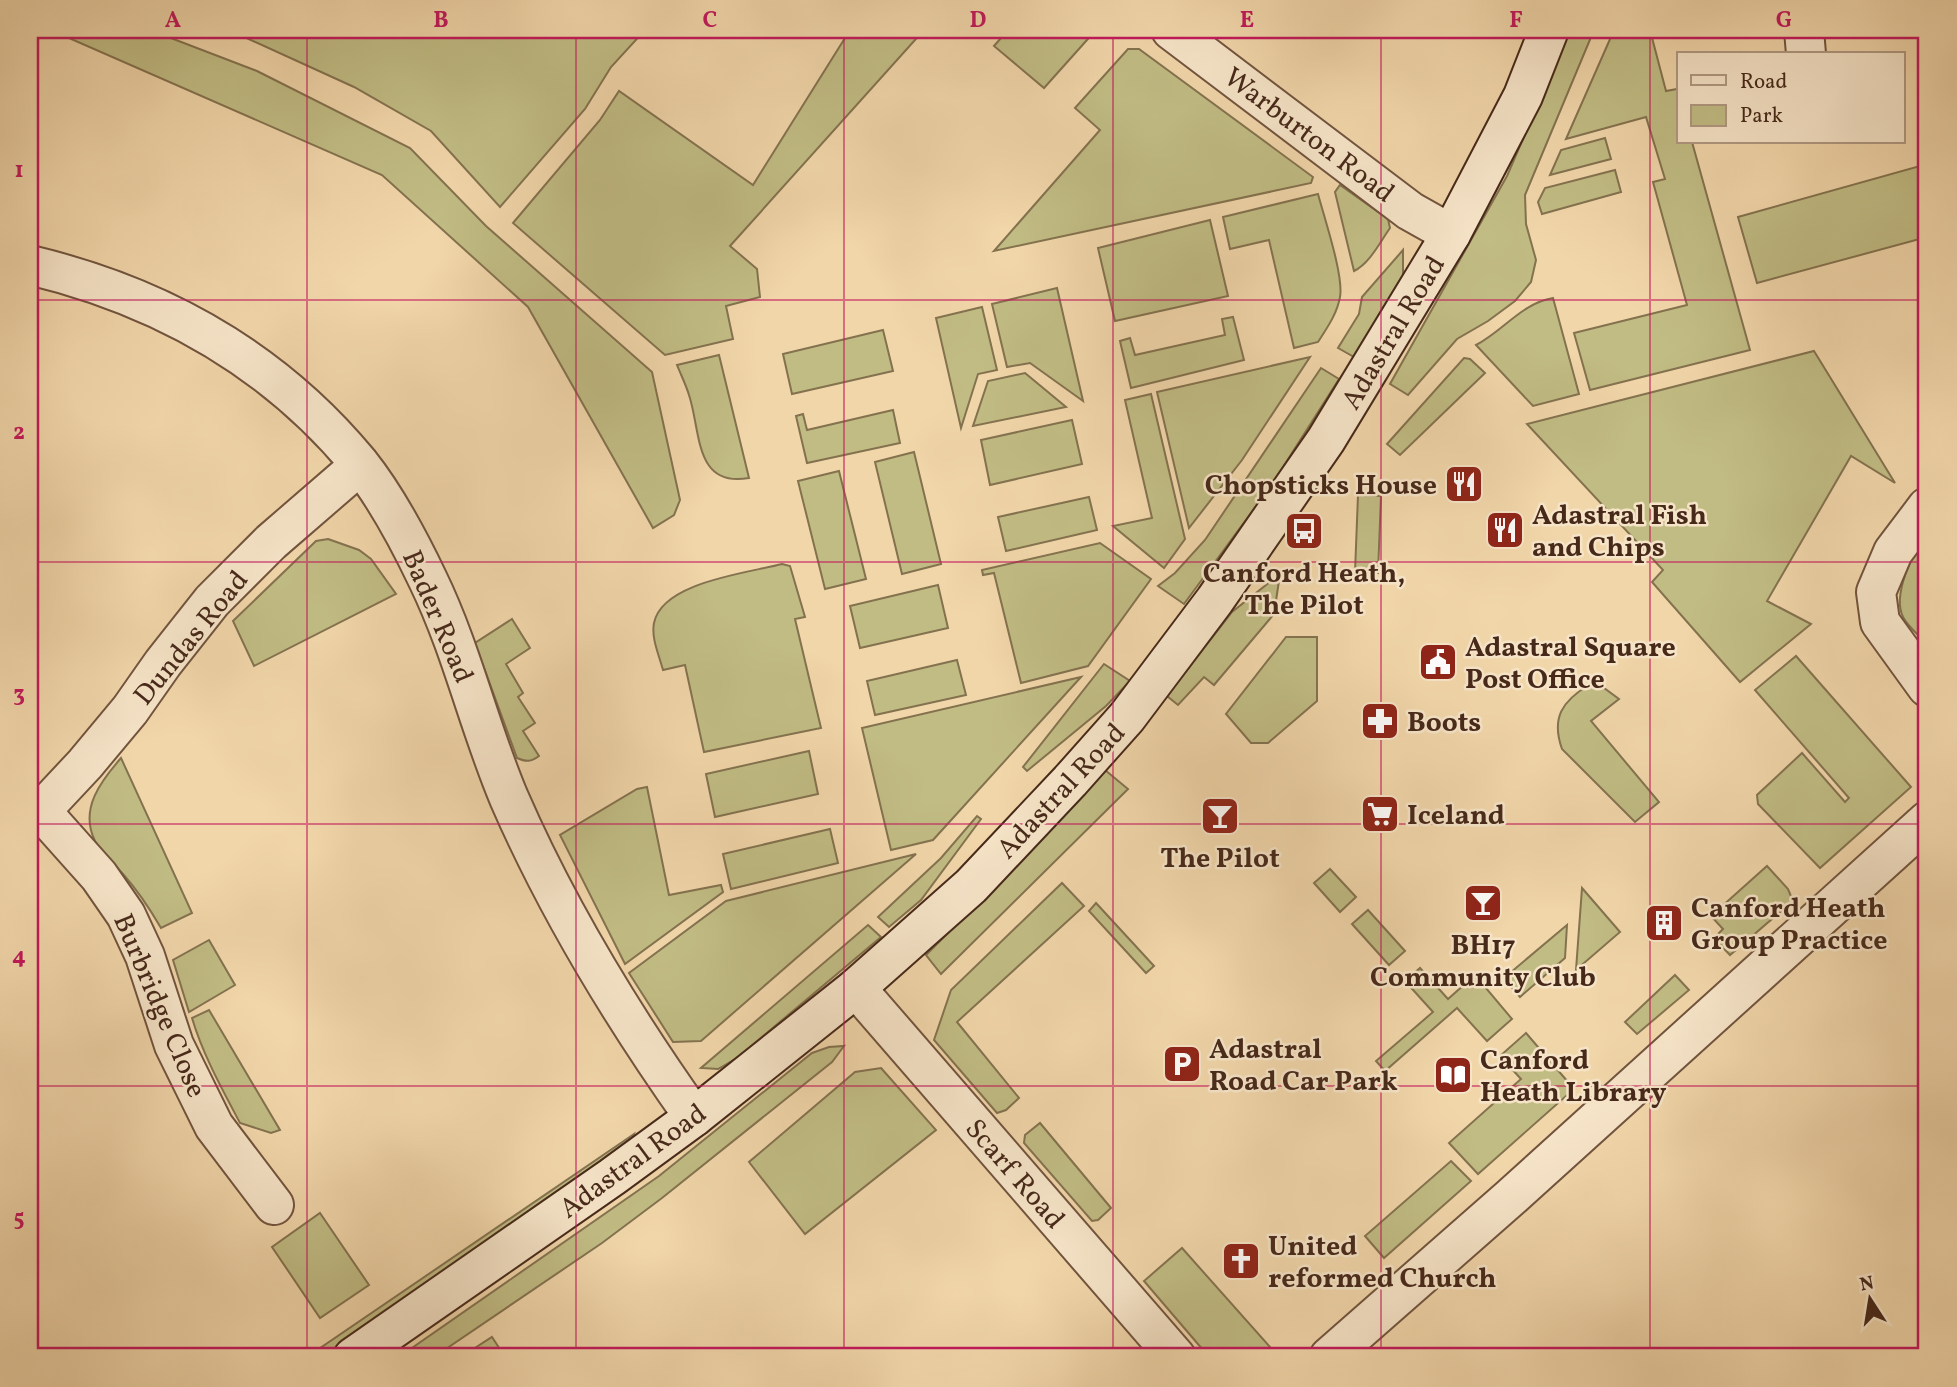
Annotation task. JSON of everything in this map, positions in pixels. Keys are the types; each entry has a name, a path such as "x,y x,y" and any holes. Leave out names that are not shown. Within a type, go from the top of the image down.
{"street":[{"name":"Warburton Road","path":"1171,30 1410,211 1451,234"},
{"name":"Adastral Road","path":"353,1357 694,1117 856,988 971,886 1070,782 1127,717 1228,582 1325,440 1451,234 1523,96 1549,30"},
{"path":"1804,30 1806,52"},
{"name":"Bader Road","path":"30,265 73,275 149,303 214,338 262,369 309,409 360,465 400,526 429,582 508,795 536,859 607,983 694,1117"},
{"name":"Dundas Road","path":"36,816 130,710 212,601 271,542 360,465"},
{"path":"1923,675 1880,622 1876,592 1893,552 1927,506"},
{"name":"Burbridge Close","path":"36,816 99,876 126,915 145,956 174,1045 214,1126 274,1205"},
{"path":"1329,1357 1521,1189 1927,821"},
{"name":"Scarf Road","path":"856,988 1176,1357"}],"green space":[{"path":"30,30 150,30 257,71 410,148 486,226 652,372 680,500 674,515 653,528 528,307 382,175 53,31"},
{"path":"229,30 645,30 611,67 585,109 500,207 431,131 354,87"},
{"path":"850,30 924,30 730,246 757,269 760,297 726,306 733,339 665,355 513,223 600,120 619,91 753,185"},
{"path":"1008,30 1095,31 1044,88 994,46"},
{"path":"1570,30 1594,30 1525,195 1526,224 1536,260 1531,282 1515,301 1457,339 1408,395 1390,384 1507,176"},
{"path":"1614,30 1650,30 1666,91 1677,89 1677,144 1693,144 1750,350 1590,390 1574,333 1687,305 1653,182 1665,179 1646,117 1566,139"},
{"path":"1128,49 1139,49 1313,177 1311,183 994,251 1100,130 1075,108"},
{"path":"1605,138 1611,159 1550,175 1561,150"},
{"path":"1927,164 1927,237 1757,283 1738,217"},
{"path":"1615,170 1621,192 1542,214 1538,202 1545,188"},
{"path":"1340,185 1388,219 1390,228 1370,258 1354,271 1335,192"},
{"path":"1318,194 1339,275 1340,297 1334,315 1318,342 1294,348 1269,240 1230,249 1223,217"},
{"path":"1210,220 1228,296 1115,321 1098,248"},
{"path":"1403,250 1403,278 1354,357 1338,348 1359,314 1362,297"},
{"path":"1057,288 1083,401 1030,363 1007,367 992,304"},
{"path":"1553,298 1579,394 1533,406 1476,345 1522,311"},
{"path":"982,307 997,370 978,374 961,428 936,318"},
{"path":"1233,317 1244,360 1131,388 1120,341 1130,338 1135,355 1225,335 1222,319"},
{"path":"883,330 893,371 792,394 783,354"},
{"path":"1814,351 1895,483 1851,456 1767,601 1811,624 1740,682 1652,582 1663,570 1527,424"},
{"path":"719,355 749,478 731,479 718,474 709,466 699,440 689,395 677,365"},
{"path":"1310,357 1242,460 1189,528 1157,392"},
{"path":"1464,358 1470,359 1485,373 1400,455 1387,444"},
{"path":"1321,368 1339,379 1271,486 1184,604 1158,586 1175,573 1205,540"},
{"path":"1025,373 1066,407 973,426 988,381"},
{"path":"1151,394 1185,539 1164,568 1113,526 1152,518 1125,400"},
{"path":"893,410 900,443 807,463 796,416 803,414 807,430"},
{"path":"1072,420 1082,464 990,485 981,440"},
{"path":"914,452 941,564 902,574 875,462"},
{"path":"839,471 866,579 825,589 798,481"},
{"path":"1358,495 1381,496 1378,573 1355,572"},
{"path":"1089,497 1097,530 1006,551 998,517"},
{"path":"1927,535 1927,636 1917,634 1903,617 1900,597 1910,562"},
{"path":"328,539 359,550 371,559 396,594 254,666 233,621 316,541"},
{"path":"1100,543 1151,579 1088,666 1021,683 994,573 983,575 982,570"},
{"path":"782,564 790,566 805,617 795,619 821,728 704,752 685,665 663,670 654,641 654,623 660,609 689,589 729,576"},
{"path":"1280,574 1274,614 1214,685 1204,677 1178,705 1167,696 1232,612"},
{"path":"938,585 948,628 860,648 850,606"},
{"path":"512,619 530,648 506,664 523,693 518,697 535,723 523,731 539,756 528,761 517,758 475,643"},
{"path":"1286,637 1317,637 1317,701 1268,743 1251,743 1226,714"},
{"path":"1796,656 1911,787 1820,868 1758,804 1757,795 1802,753 1845,802 1849,798 1755,690"},
{"path":"957,660 966,695 875,715 867,681"},
{"path":"1104,664 1130,681 1106,706 1027,771 1023,767"},
{"path":"1081,677 933,840 891,850 862,728"},
{"path":"1589,685 1604,688 1619,699 1591,721 1659,802 1635,822 1562,749 1558,728 1561,711 1572,697"},
{"path":"809,751 818,794 715,817 706,774"},
{"path":"121,758 192,913 161,928 134,887 98,846 91,829 94,796"},
{"path":"1105,770 1128,789 941,974 926,955 1021,860"},
{"path":"647,787 669,895 721,885 723,892 625,964 560,835 637,789"},
{"path":"977,816 981,819 921,900 889,927 878,917 941,858"},
{"path":"830,829 838,863 731,889 723,854"},
{"path":"916,854 701,1041 673,1042 629,973 726,901"},
{"path":"1767,866 1788,889 1793,901 1730,955 1714,938 1723,929 1711,916"},
{"path":"1330,869 1356,897 1340,912 1314,883"},
{"path":"1062,883 1084,906 957,1022 1019,1098 1006,1110 997,1113 934,1040 951,990"},
{"path":"1582,888 1620,932 1576,970"},
{"path":"1096,903 1154,966 1146,973 1089,911"},
{"path":"1368,910 1405,951 1389,965 1352,924"},
{"path":"868,925 881,937 737,1058 718,1069 701,1068"},
{"path":"1567,925 1565,958 1520,997 1504,978"},
{"path":"209,940 235,985 189,1012 173,960"},
{"path":"1420,968 1448,999 1475,975 1512,1019 1487,1041 1457,1008 1385,1071 1376,1061 1433,1012 1405,981"},
{"path":"1675,975 1689,990 1637,1034 1625,1022"},
{"path":"209,1010 280,1130 271,1133 240,1123 207,1059 192,1018"},
{"path":"1526,1033 1574,1089 1478,1174 1449,1143 1521,1079 1500,1056"},
{"path":"844,1046 832,1062 602,1243 434,1357 399,1357 659,1176 812,1053 829,1047"},
{"path":"881,1068 936,1130 805,1234 749,1162 855,1072"},
{"path":"1040,1123 1111,1208 1098,1220 1092,1221 1024,1143 1025,1135"},
{"path":"634,1134 630,1145 618,1156 324,1357 307,1357"},
{"path":"1451,1161 1471,1181 1384,1258 1365,1236"},
{"path":"320,1213 369,1285 320,1318 272,1247"},
{"path":"1182,1248 1277,1355 1209,1357 1144,1281"},
{"path":"492,1337 505,1357 461,1357"}],"place":[{"name":"Chopsticks House","path":"1464,484"},
{"name":"Adastral Fish and Chips","path":"1505,530"},
{"name":"Canford Heath, The Pilot","path":"1304,531"},
{"name":"Adastral Square Post Office","path":"1438,662"},
{"name":"Boots","path":"1380,721"},
{"name":"Iceland","path":"1380,814"},
{"name":"The Pilot","path":"1220,816"},
{"name":"BH17 Community Club","path":"1483,903"},
{"name":"Canford Heath Group Practice","path":"1664,923"},
{"name":"Adastral Road Car Park","path":"1182,1064"},
{"name":"Canford Heath Library","path":"1453,1075"},
{"name":"United reformed Church","path":"1241,1261"}]}
